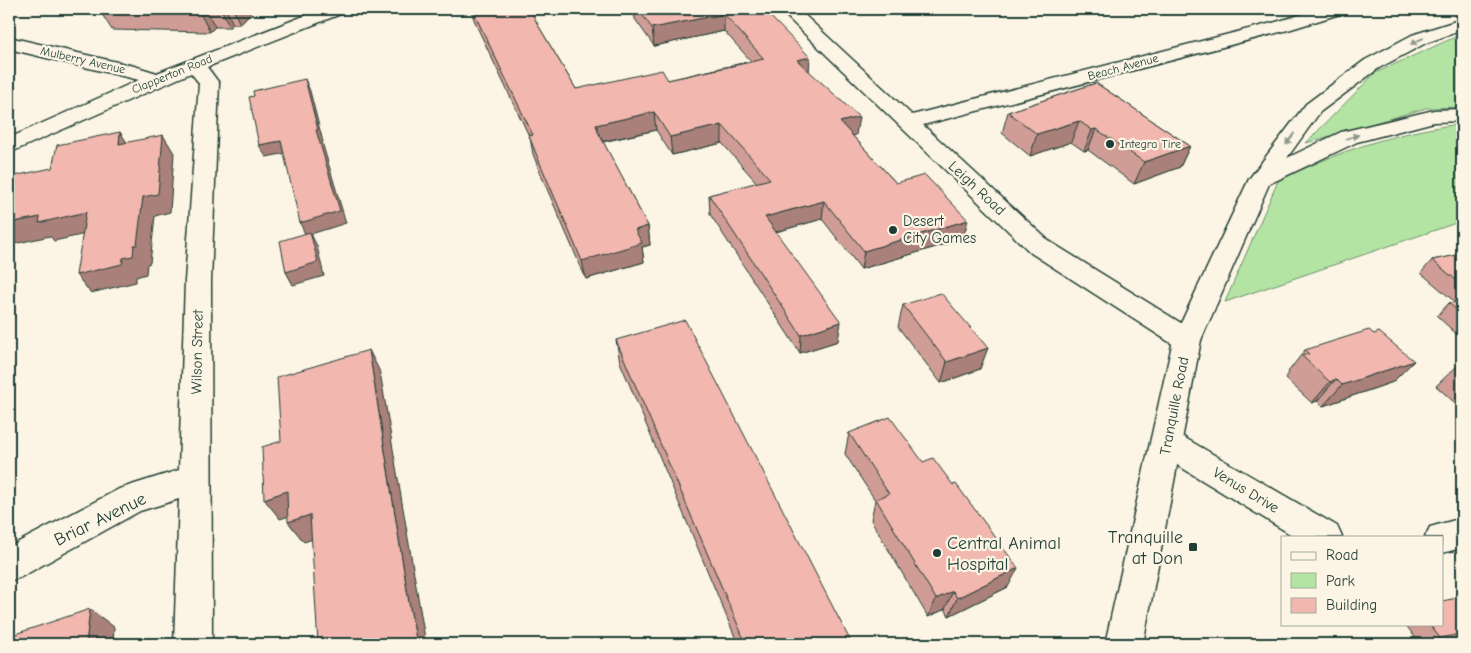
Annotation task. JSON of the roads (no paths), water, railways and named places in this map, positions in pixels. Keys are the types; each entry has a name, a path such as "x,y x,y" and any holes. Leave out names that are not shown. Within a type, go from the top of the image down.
{"street":[{"name":"Clapperton Road","path":"9,146 157,80 337,9"},
{"name":"Leigh Road","path":"788,9 1040,247 1187,340"},
{"name":"Beach Avenue","path":"908,122 1282,26 1337,9"},
{"name":"Tranquille Road","path":"1124,644 1187,340 1260,179 1313,108 1372,64 1419,39 1462,24"},
{"name":"Mulberry Avenue","path":"9,42 134,72 157,80"},
{"name":"Wilson Street","path":"193,644 198,281 209,83 195,65"},
{"path":"1260,179 1349,137 1434,116 1462,115"},
{"name":"Venus Drive","path":"1167,443 1323,536"},
{"name":"Briar Avenue","path":"9,565 132,499 194,480"},
{"path":"1444,538 1462,533"}],"place":[{"name":"Integra Tire","path":"1110,144"},
{"name":"Desert City Games","path":"893,230"},
{"name":"Tranquille at Don","path":"1193,547"},
{"name":"Central Animal Hospital","path":"937,553"}]}
